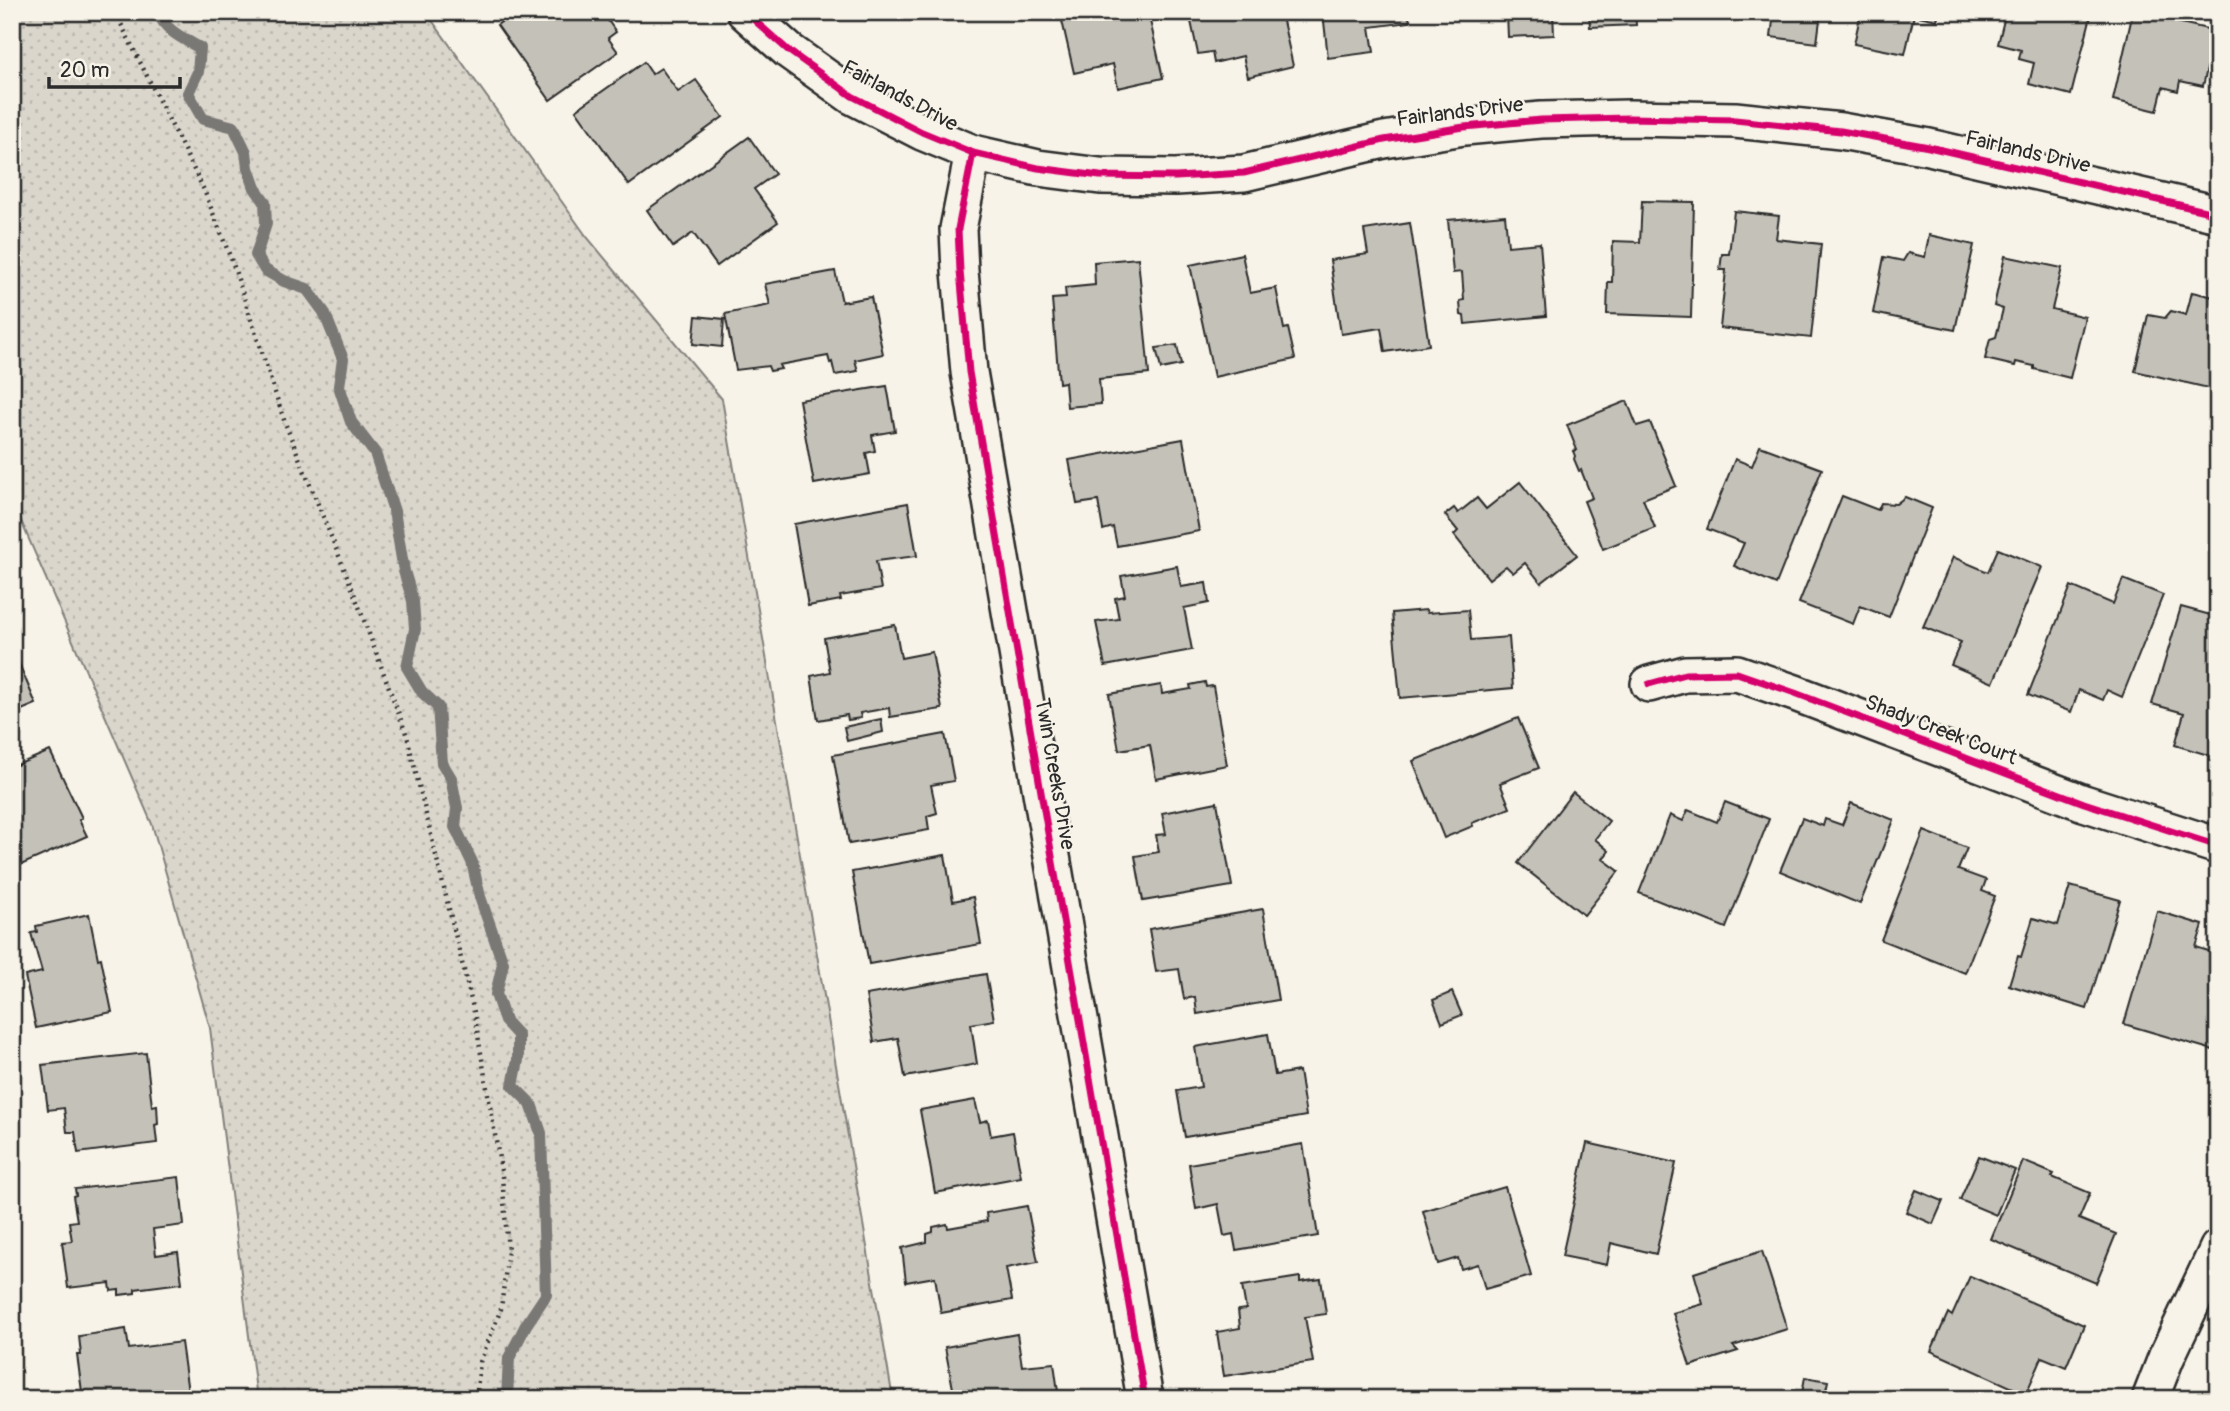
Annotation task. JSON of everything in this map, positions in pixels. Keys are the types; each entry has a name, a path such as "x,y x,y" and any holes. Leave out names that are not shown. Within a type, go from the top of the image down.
{"street":[{"name":"Fairlands Drive","path":"745,12 789,51 852,96 973,153 1038,168 1100,176 1176,177 1244,173 1384,140 1489,125 1541,120 1629,118 1735,120 1841,131 1929,147 2218,214"},
{"name":"Twin Creeks Drive","path":"973,153 958,229 969,372 1145,1399"},
{"name":"Shady Creek Court","path":"1649,684 1685,674 1737,673 2084,803 2218,846"},
{"path":"2150,1399 2218,1248"}],"path":[{"path":"115,12 204,190 233,264 285,423 352,588 407,736 474,1012 502,1176 508,1251 501,1309 480,1362 476,1399"}],"shaded area":[{"path":"12,12 426,12 587,237 722,399 893,1399 257,1399 210,1028 152,824 12,500"}],"building":[{"path":"515,12 602,12 616,32 608,38 618,52 550,100 497,25"},
{"path":"1060,12 1148,12 1163,78 1118,88 1113,64 1074,73"},
{"path":"1189,12 1281,12 1293,66 1248,77 1243,56 1214,63 1212,52 1198,54"},
{"path":"1323,12 1408,12 1410,22 1370,27 1374,52 1328,58"},
{"path":"1462,12 1553,12 1554,35 1508,37 1507,13 1462,16"},
{"path":"1589,12 1635,12 1636,25 1590,27"},
{"path":"1771,12 1821,12 1817,43 1771,37 1774,13"},
{"path":"1861,12 1939,12 1937,20 1914,15 1905,54 1854,44"},
{"path":"2006,12 2092,12 2071,95 2029,84 2034,63 2019,59 2021,50 1998,44"},
{"path":"2133,12 2216,31 2203,86 2180,81 2178,91 2163,87 2157,111 2113,100"},
{"path":"644,62 652,74 661,68 678,92 696,80 723,117 629,185 576,110"},
{"path":"749,137 775,174 754,189 778,222 717,266 693,233 673,247 647,210"},
{"path":"1642,201 1694,202 1691,317 1607,314 1608,282 1612,282 1613,241 1640,242"},
{"path":"1734,211 1779,216 1776,239 1821,244 1811,338 1720,328 1726,270 1720,270 1722,254 1729,254"},
{"path":"1505,215 1508,246 1540,243 1546,316 1465,324 1460,301 1464,300 1462,272 1453,273 1448,220"},
{"path":"1410,223 1429,345 1385,352 1381,328 1341,334 1330,260 1368,254 1364,230"},
{"path":"1929,235 1974,245 1955,330 1873,313 1884,257 1903,261 1908,253 1925,257"},
{"path":"1242,254 1250,293 1276,288 1284,329 1288,328 1295,359 1214,377 1190,265"},
{"path":"2005,256 2062,268 2052,309 2085,317 2070,378 2034,369 2034,366 2016,362 2015,366 1985,359 1990,339 1996,337 2003,309 1994,306"},
{"path":"1138,258 1149,374 1099,379 1101,404 1067,407 1065,382 1059,383 1052,299 1066,298 1065,288 1095,285 1094,262"},
{"path":"835,271 842,302 871,297 883,354 855,360 858,371 835,375 828,356 779,365 781,369 770,371 768,366 736,370 725,314 770,305 765,284"},
{"path":"2192,292 2218,298 2217,390 2135,371 2148,315 2165,318 2171,311 2186,315"},
{"path":"696,316 724,319 722,347 693,344"},
{"path":"1177,345 1181,365 1161,369 1156,348"},
{"path":"887,386 895,431 872,435 875,451 866,453 870,474 814,484 799,400"},
{"path":"1627,401 1637,426 1650,422 1676,486 1643,499 1655,528 1603,549 1584,501 1592,498 1574,459 1573,451 1577,450 1567,425"},
{"path":"1183,439 1199,531 1117,546 1113,527 1103,530 1098,501 1077,504 1069,460"},
{"path":"1760,446 1822,469 1776,584 1734,566 1744,543 1707,529 1735,459 1752,466"},
{"path":"1520,482 1577,555 1541,583 1525,563 1513,573 1506,566 1489,579 1454,535 1458,531 1445,515 1454,508 1458,513 1477,498 1486,509"},
{"path":"1842,496 1878,510 1881,503 1896,504 1905,497 1932,508 1889,617 1860,606 1853,624 1799,603"},
{"path":"908,503 917,556 876,561 881,589 840,596 841,600 808,606 794,524"},
{"path":"1998,549 2042,567 1993,683 1951,665 1961,642 1923,627 1953,557 1988,572"},
{"path":"1177,566 1181,587 1206,583 1209,603 1184,608 1192,650 1105,666 1096,622 1119,619 1115,598 1125,596 1121,576"},
{"path":"2123,579 2163,595 2122,697 2107,690 2103,700 2079,690 2071,712 2028,695 2071,586 2113,604"},
{"path":"2181,607 2218,617 2218,758 2175,745 2184,713 2152,704"},
{"path":"1426,610 1427,613 1468,610 1471,640 1509,637 1513,688 1400,698 1392,613"},
{"path":"895,625 901,658 932,652 942,709 890,717 889,708 860,713 861,718 848,720 847,715 818,720 811,676 830,672 824,638"},
{"path":"12,647 36,704 12,714"},
{"path":"1205,682 1206,687 1213,686 1227,765 1156,779 1150,745 1119,750 1109,694 1161,685 1162,694 1191,689 1190,685"},
{"path":"1518,718 1539,768 1500,783 1510,808 1444,838 1413,761"},
{"path":"881,719 883,732 847,741 844,727"},
{"path":"945,734 954,781 931,785 937,813 927,816 929,830 849,844 833,755"},
{"path":"50,751 82,818 79,820 87,836 14,868 12,767"},
{"path":"1573,792 1609,821 1595,839 1609,851 1603,859 1619,871 1584,915 1518,863"},
{"path":"1217,802 1232,886 1143,901 1135,856 1159,852 1156,835 1166,834 1162,813"},
{"path":"1725,802 1769,819 1726,928 1639,893 1670,815 1683,821 1688,810 1717,822"},
{"path":"1851,803 1894,820 1860,904 1780,871 1802,818 1823,826 1825,819 1842,825"},
{"path":"1924,831 1967,848 1958,870 1986,880 1982,891 1995,896 1965,973 1881,940"},
{"path":"945,855 953,901 973,897 981,944 869,964 852,872"},
{"path":"2070,886 2120,900 2087,1009 2009,985 2033,918 2058,925"},
{"path":"1263,909 1278,1000 1197,1014 1195,997 1184,999 1179,969 1156,972 1149,929"},
{"path":"2157,911 2203,925 2196,947 2218,954 2218,1033 2213,1050 2124,1024"},
{"path":"89,914 112,1012 36,1028 25,976 42,972 31,933 37,932 36,926"},
{"path":"986,974 994,1020 971,1024 977,1064 905,1077 898,1038 874,1042 866,995"},
{"path":"1452,992 1462,1015 1442,1023 1433,1000"},
{"path":"1268,1034 1275,1075 1299,1071 1306,1116 1185,1137 1177,1091 1201,1087 1195,1047"},
{"path":"146,1053 152,1106 157,1105 157,1143 78,1153 75,1132 67,1132 64,1108 48,1110 42,1065"},
{"path":"975,1100 980,1122 988,1120 991,1136 1013,1132 1021,1177 935,1193 920,1110"},
{"path":"1587,1143 1676,1163 1656,1254 1611,1243 1607,1265 1562,1256"},
{"path":"1303,1144 1318,1236 1236,1250 1233,1234 1224,1236 1218,1204 1196,1209 1189,1164"},
{"path":"1979,1156 2015,1170 1996,1215 1960,1200"},
{"path":"2023,1161 2090,1193 2079,1219 2116,1234 2096,1283 1991,1239"},
{"path":"179,1177 184,1225 153,1229 156,1255 178,1252 182,1283 135,1289 135,1293 119,1295 119,1290 111,1291 110,1283 68,1288 62,1242 72,1241 69,1222 77,1221 73,1196 76,1195 75,1189"},
{"path":"1505,1187 1531,1276 1485,1289 1478,1264 1461,1269 1458,1258 1438,1264 1423,1211"},
{"path":"1916,1190 1943,1201 1933,1224 1906,1212"},
{"path":"1027,1206 1038,1262 1006,1268 1012,1300 941,1313 935,1277 906,1282 902,1248 927,1242 927,1234 933,1232 933,1227 947,1224 948,1228 987,1221 986,1213"},
{"path":"1762,1251 1787,1329 1733,1346 1738,1351 1690,1366 1673,1313 1703,1304 1694,1273"},
{"path":"1970,1276 2084,1325 2066,1367 2042,1357 2026,1394 1931,1351 1948,1313 1952,1316"},
{"path":"1300,1277 1300,1282 1321,1279 1326,1314 1305,1317 1313,1362 1224,1376 1217,1332 1240,1328 1238,1310 1246,1309 1242,1286"},
{"path":"126,1329 129,1349 181,1342 189,1399 83,1399 77,1355 81,1355 79,1336"},
{"path":"1017,1334 1022,1366 1054,1363 1059,1399 955,1399 945,1347"},
{"path":"1805,1377 1828,1381 1824,1399 1801,1399"}],"waterway":[{"path":"158,12 170,29 200,48 198,72 188,93 203,119 234,127 246,152 255,188 265,202 266,224 256,255 265,270 284,281 307,289 324,312 343,359 339,386 351,422 375,453 394,511 404,571 413,601 415,629 407,667 422,692 438,707 442,763 451,778 457,808 455,827 472,862 480,897 503,963 496,994 505,1021 518,1035 518,1060 513,1086 531,1104 541,1133 546,1295 509,1358 507,1399"}],"cycle path":[{"path":"745,12 789,51 852,96 922,132 973,153 1038,168 1100,176 1176,177 1244,173 1384,140 1464,127 1541,120 1735,120 1841,131 1929,147 2218,214"},
{"path":"973,153 958,229 969,372 1145,1399"},
{"path":"1649,684 1685,674 1737,673 2084,803 2218,846"}]}
